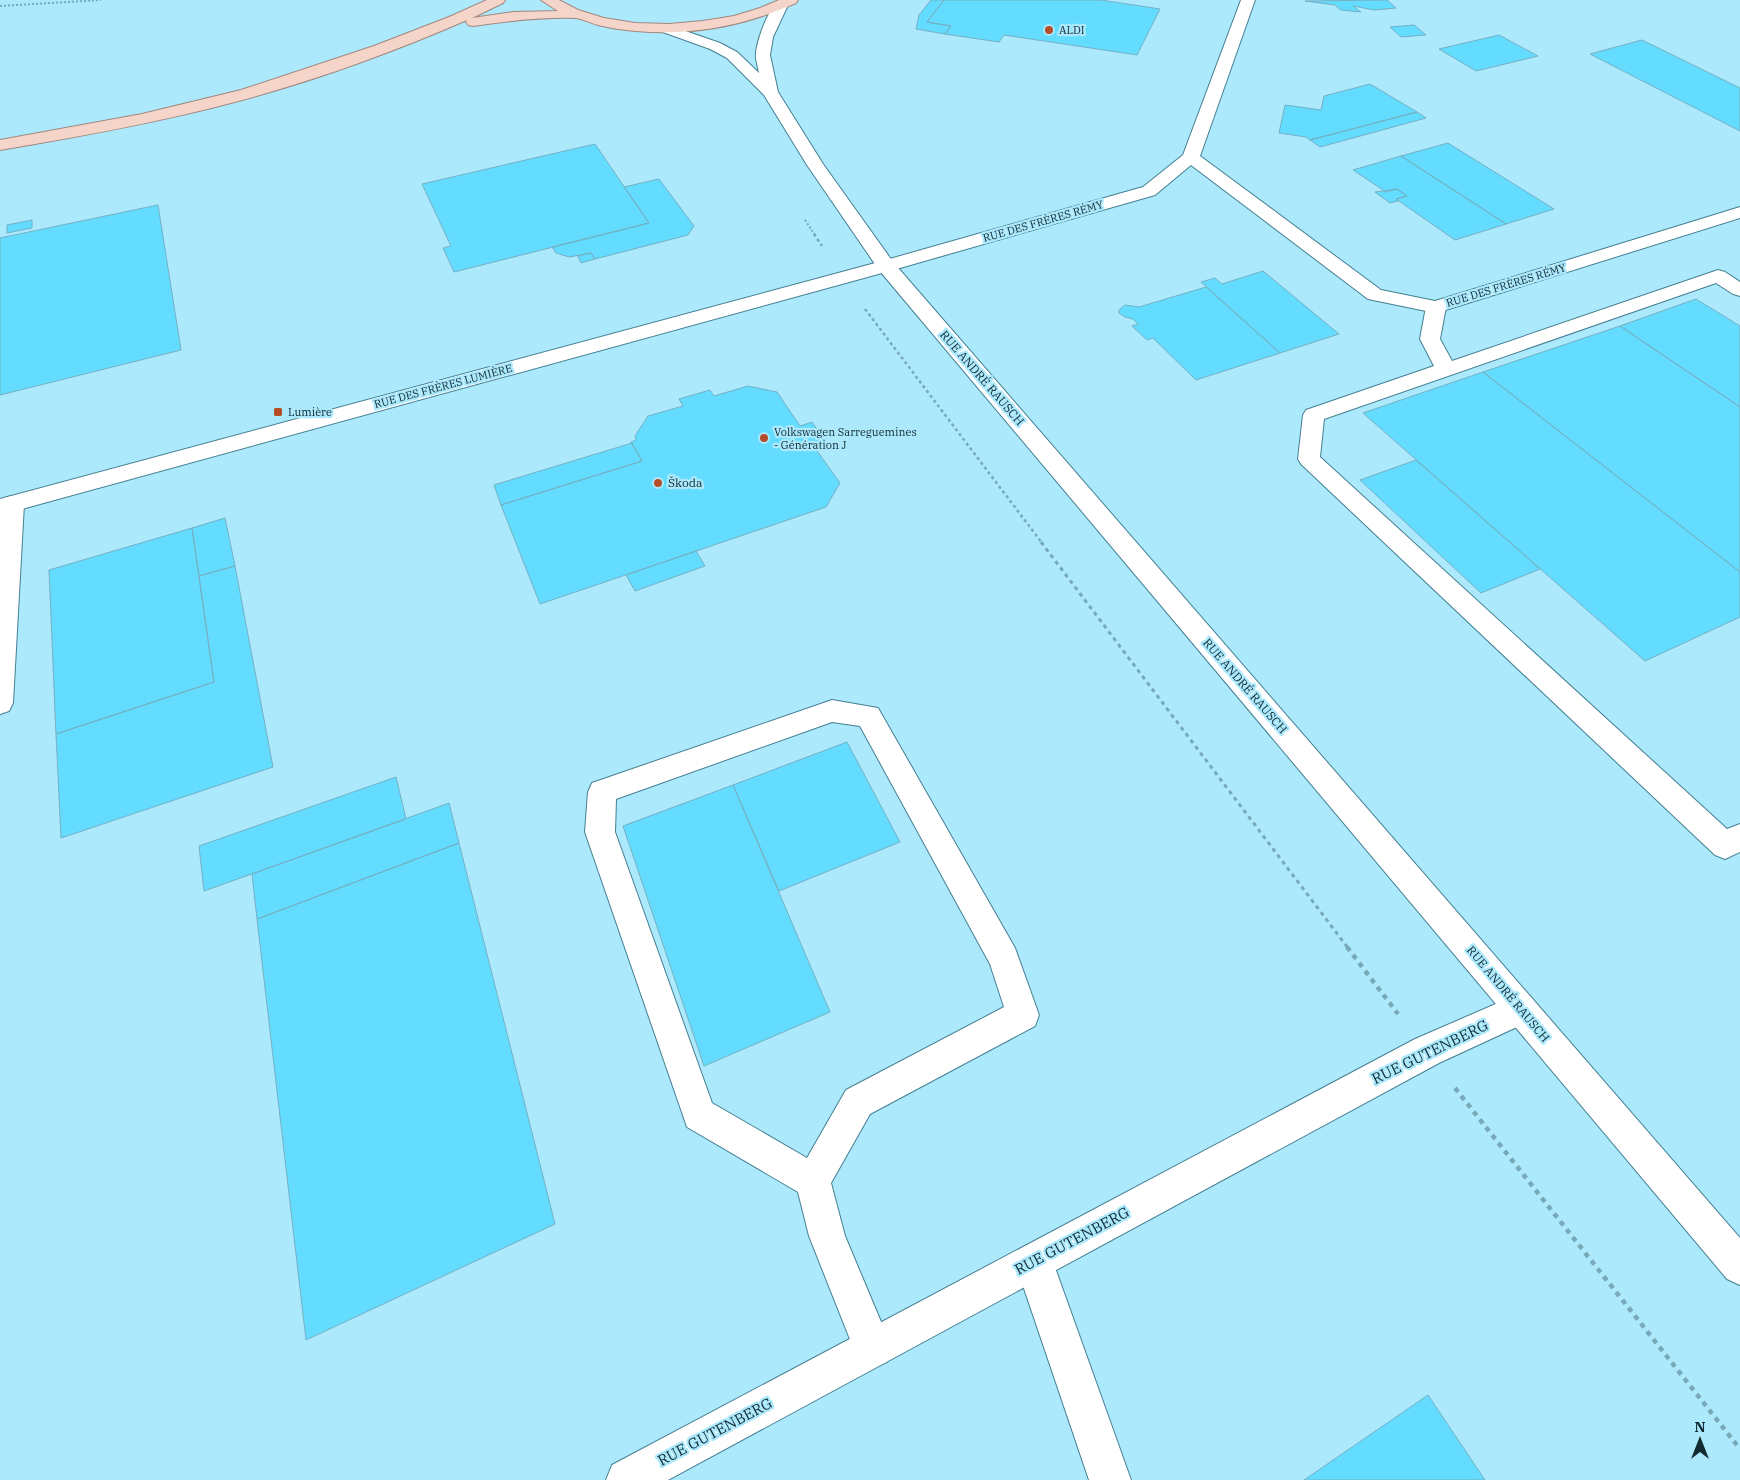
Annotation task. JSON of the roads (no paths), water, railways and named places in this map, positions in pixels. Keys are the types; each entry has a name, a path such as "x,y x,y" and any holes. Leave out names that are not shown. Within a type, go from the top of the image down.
{"main road":[{"path":"0,144 73,133 158,116 227,99 344,61 416,35 498,0"},
{"path":"548,0 576,15"},
{"path":"416,35 480,20 513,16 576,15 609,23 665,28 697,26 757,14 786,3"}],"street":[{"path":"1190,157 1248,0"},
{"name":"RUE ANDRÉ RAUSCH","path":"770,92 764,54 766,37 786,3"},
{"name":"RUE ANDRÉ RAUSCH","path":"665,28 714,46 732,55 770,92 815,164 886,266 1740,1266"},
{"name":"RUE DES FRÈRES RÉMY","path":"886,266 1149,191 1190,157 1375,295 1436,307 1740,212"},
{"name":"RUE DES FRÈRES LUMIÈRE","path":"6,505 886,266"},
{"path":"1740,290 1718,276 1314,415 1309,459 1725,846 1740,838"},
{"path":"1436,307 1430,339 1446,369"},
{"path":"0,703 6,505"},
{"path":"812,1181 858,1102 1023,1015 1004,959 868,716 832,711 602,792 600,832 699,1115 812,1181 827,1236 873,1348"},
{"name":"RUE GUTENBERG","path":"627,1480 1427,1052 1521,1008"},
{"path":"1034,1262 1110,1480"}],"place":[{"name":"ALDI","path":"1049,30"},
{"name":"Lumière","path":"278,412"},
{"name":"Volkswagen Sarreguemines - Génération J","path":"764,438"},
{"name":"Škoda","path":"658,483"}]}
